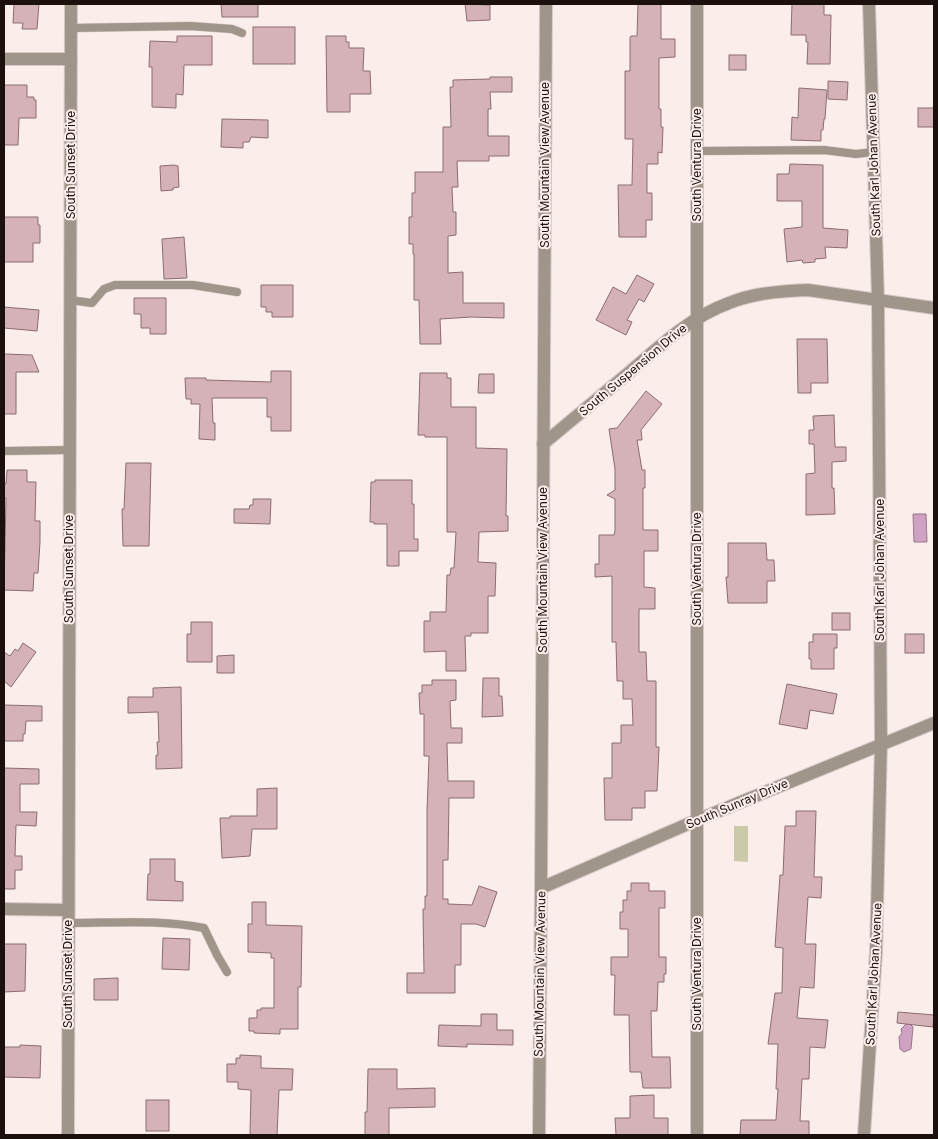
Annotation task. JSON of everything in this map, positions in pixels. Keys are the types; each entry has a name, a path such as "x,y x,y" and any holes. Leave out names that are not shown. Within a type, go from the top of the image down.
{"street":[{"name":"South Sunset Drive","path":"68,1135 71,4"},
{"name":"South Mountain View Avenue","path":"538,1135 546,4"},
{"name":"South Ventura Drive","path":"696,1135 697,4"},
{"name":"South Karl Johan Avenue","path":"864,1135 876,952 881,743 878,299 869,4"},
{"path":"4,59 71,59"},
{"name":"South Suspension Drive","path":"544,444 681,328 730,302 756,294 808,290 934,308"},
{"name":"South Sunray Drive","path":"541,888 697,820 881,743 934,723"},
{"path":"4,908 68,917"}],"lane":[{"path":"71,28 190,26 232,29 242,33"},
{"path":"697,152 824,150 856,154 874,152"},
{"path":"70,300 92,302 104,289 115,285 192,285 237,292"},
{"path":"4,450 70,450"},
{"path":"68,917 186,924 204,928 227,972"}],"shaded area":[{"path":"913,514 926,514 927,542 914,542"},
{"path":"734,826 748,826 748,862 734,861"},
{"path":"906,1024 910,1024 913,1027 911,1049 904,1052 900,1049 899,1037 902,1033 901,1029"}],"building":[{"path":"14,4 39,4 37,29 22,29 23,23 13,23"},
{"path":"221,4 258,4 258,17 222,17"},
{"path":"465,4 490,5 490,20 467,21"},
{"path":"638,4 661,4 661,39 675,39 675,57 659,58 659,109 661,109 661,127 663,127 662,153 658,152 658,164 647,164 647,193 652,193 652,220 646,220 646,237 619,237 618,185 632,185 633,139 625,139 625,71 630,71 630,38 631,36 637,36"},
{"path":"792,4 824,4 824,15 831,15 830,64 807,64 808,42 806,42 806,35 791,35"},
{"path":"253,27 295,27 295,64 253,64"},
{"path":"177,36 212,36 212,65 184,65 183,95 176,94 176,108 152,107 152,67 149,67 150,41 177,42"},
{"path":"326,36 346,36 349,48 364,48 363,71 370,71 371,94 350,94 350,112 327,112"},
{"path":"729,55 746,55 746,70 729,70"},
{"path":"490,77 512,77 512,92 490,92 491,109 488,109 488,136 509,136 509,156 489,156 489,161 457,161 458,187 452,187 453,212 456,212 456,235 448,236 448,273 463,272 463,303 504,303 504,318 471,317 440,319 441,344 420,344 419,300 414,300 413,244 409,244 409,217 412,217 412,193 415,193 415,172 443,172 443,127 451,127 450,87 453,87 453,80 490,79"},
{"path":"828,81 848,82 847,100 828,99"},
{"path":"4,85 27,85 27,97 34,97 34,100 36,100 36,118 19,118 18,145 4,145"},
{"path":"799,88 827,90 821,141 791,140 792,117 798,118"},
{"path":"918,108 934,108 934,127 918,127"},
{"path":"222,119 268,120 268,138 251,137 249,142 243,142 243,148 221,147"},
{"path":"790,164 823,165 823,228 848,230 847,248 825,247 826,258 815,259 815,262 803,263 802,260 787,262 784,229 802,227 802,201 777,201 777,174 789,174"},
{"path":"160,166 178,166 179,187 173,188 173,190 161,191"},
{"path":"4,217 38,217 40,243 33,243 33,262 4,262"},
{"path":"184,237 187,278 164,279 162,239"},
{"path":"637,275 654,284 644,302 639,299 627,320 632,322 626,335 596,320 613,287 626,294"},
{"path":"261,285 293,285 293,317 272,317 272,312 266,312 266,307 261,307"},
{"path":"134,298 166,298 166,334 150,334 150,328 141,328 141,314 134,314"},
{"path":"4,307 39,310 37,331 4,328"},
{"path":"797,339 827,339 828,383 811,383 811,393 798,393"},
{"path":"4,354 32,355 39,372 16,372 16,414 4,414"},
{"path":"271,371 291,371 291,431 271,431 271,417 267,417 267,398 212,398 215,440 199,439 200,404 191,404 191,399 186,399 185,378 271,382"},
{"path":"420,373 447,373 447,378 451,378 451,407 476,407 476,448 507,449 506,516 508,516 508,531 479,532 478,562 496,563 495,596 488,596 488,633 471,633 471,636 465,636 466,671 446,671 446,651 424,652 424,621 430,621 430,612 446,612 447,575 450,575 451,568 454,568 456,532 447,532 447,437 425,437 425,435 418,435"},
{"path":"479,374 494,374 494,393 478,393"},
{"path":"646,391 662,404 641,430 642,440 637,440 642,470 645,470 643,530 658,530 658,551 644,551 644,587 655,588 655,609 639,609 639,652 646,652 647,681 656,681 656,747 659,747 657,791 645,791 645,808 632,808 632,820 605,820 604,778 612,778 612,743 621,743 621,725 633,725 632,699 623,699 623,681 617,681 616,642 612,642 612,576 595,577 595,564 599,564 599,535 614,535 615,531 615,499 607,495 615,490 615,469 609,429 617,428"},
{"path":"834,415 835,447 846,447 846,461 832,462 835,514 806,515 806,474 815,473 814,444 809,444 809,430 814,430 813,416"},
{"path":"126,463 151,463 149,546 123,546 122,509 124,509"},
{"path":"7,470 27,470 27,482 36,482 35,521 40,521 40,542 38,573 34,573 33,591 4,590 6,498 4,498 4,484 6,484"},
{"path":"375,480 412,480 414,539 418,539 418,551 399,551 399,566 387,566 387,524 374,524 374,522 370,522 371,482 375,482"},
{"path":"253,499 271,499 270,524 234,523 234,509 249,509 250,505 253,505"},
{"path":"728,543 766,543 767,560 774,560 775,581 767,581 767,603 728,603 726,577 728,577"},
{"path":"832,613 850,613 850,630 832,630"},
{"path":"191,622 212,622 212,662 187,662 187,634 191,634"},
{"path":"813,634 837,634 837,648 834,648 834,669 811,669 809,642 813,642"},
{"path":"905,634 924,634 924,653 905,653"},
{"path":"23,643 36,652 11,687 4,681 4,652 10,656 15,649 18,651"},
{"path":"234,655 234,673 217,673 217,656"},
{"path":"483,678 499,678 499,696 502,696 503,716 482,717"},
{"path":"432,680 456,680 456,700 450,701 451,728 462,728 462,743 447,743 448,781 474,781 474,798 449,798 448,860 443,860 443,899 448,899 448,904 472,905 479,886 497,892 485,927 476,924 461,924 461,965 455,965 455,993 407,993 407,973 424,973 423,909 425,909 425,896 427,896 429,756 424,756 424,714 420,714 419,693 422,693 422,685 432,685"},
{"path":"787,684 837,694 833,714 810,710 807,729 779,724"},
{"path":"181,687 182,768 156,769 157,742 159,742 158,712 128,713 128,697 153,697 153,688"},
{"path":"4,705 42,706 42,721 26,721 23,741 4,741"},
{"path":"4,768 39,769 39,784 20,784 20,812 37,812 36,826 16,825 15,856 22,856 22,870 15,870 15,889 4,889"},
{"path":"277,788 277,829 252,829 250,856 222,858 220,818 257,816 257,789"},
{"path":"796,811 816,811 814,877 822,877 821,898 808,897 805,944 816,944 814,988 800,987 797,1018 828,1020 825,1048 810,1047 809,1079 802,1079 800,1121 809,1121 809,1135 740,1135 741,1120 776,1120 778,1044 768,1044 775,993 782,993 783,948 775,947 780,875 783,875 785,826 796,826"},
{"path":"150,859 175,859 175,881 183,882 183,901 147,900"},
{"path":"631,883 649,883 649,891 665,891 665,908 659,908 659,957 666,957 666,974 664,974 664,982 658,982 657,1011 651,1011 652,1057 670,1057 671,1088 643,1088 641,1072 630,1072 629,1015 614,1015 615,975 611,975 611,957 628,957 628,929 620,929 620,912 623,912 623,900 627,900 627,891 631,891"},
{"path":"252,902 266,902 266,925 302,926 301,987 298,987 298,1029 280,1029 280,1034 254,1033 254,1031 249,1031 249,1018 257,1018 257,1010 261,1010 261,1008 274,1008 274,958 271,958 271,953 248,952 248,924 252,924"},
{"path":"163,938 190,939 189,970 162,969"},
{"path":"4,944 26,944 25,991 4,992"},
{"path":"118,978 118,1000 94,1000 94,979"},
{"path":"898,1012 934,1015 933,1027 897,1023"},
{"path":"481,1014 497,1014 497,1030 513,1030 513,1045 467,1044 467,1047 438,1046 439,1025 481,1026"},
{"path":"20,1045 41,1046 40,1078 4,1077 4,1047 20,1047"},
{"path":"240,1055 261,1056 261,1068 293,1069 292,1090 279,1090 277,1135 250,1135 251,1090 238,1089 238,1082 227,1082 227,1064 236,1064 236,1058 240,1058"},
{"path":"368,1069 397,1069 397,1089 435,1088 435,1107 389,1108 389,1134 365,1135"},
{"path":"654,1095 654,1118 668,1118 668,1135 616,1135 615,1118 630,1118 630,1096"},
{"path":"146,1100 169,1100 169,1131 146,1131"}]}
